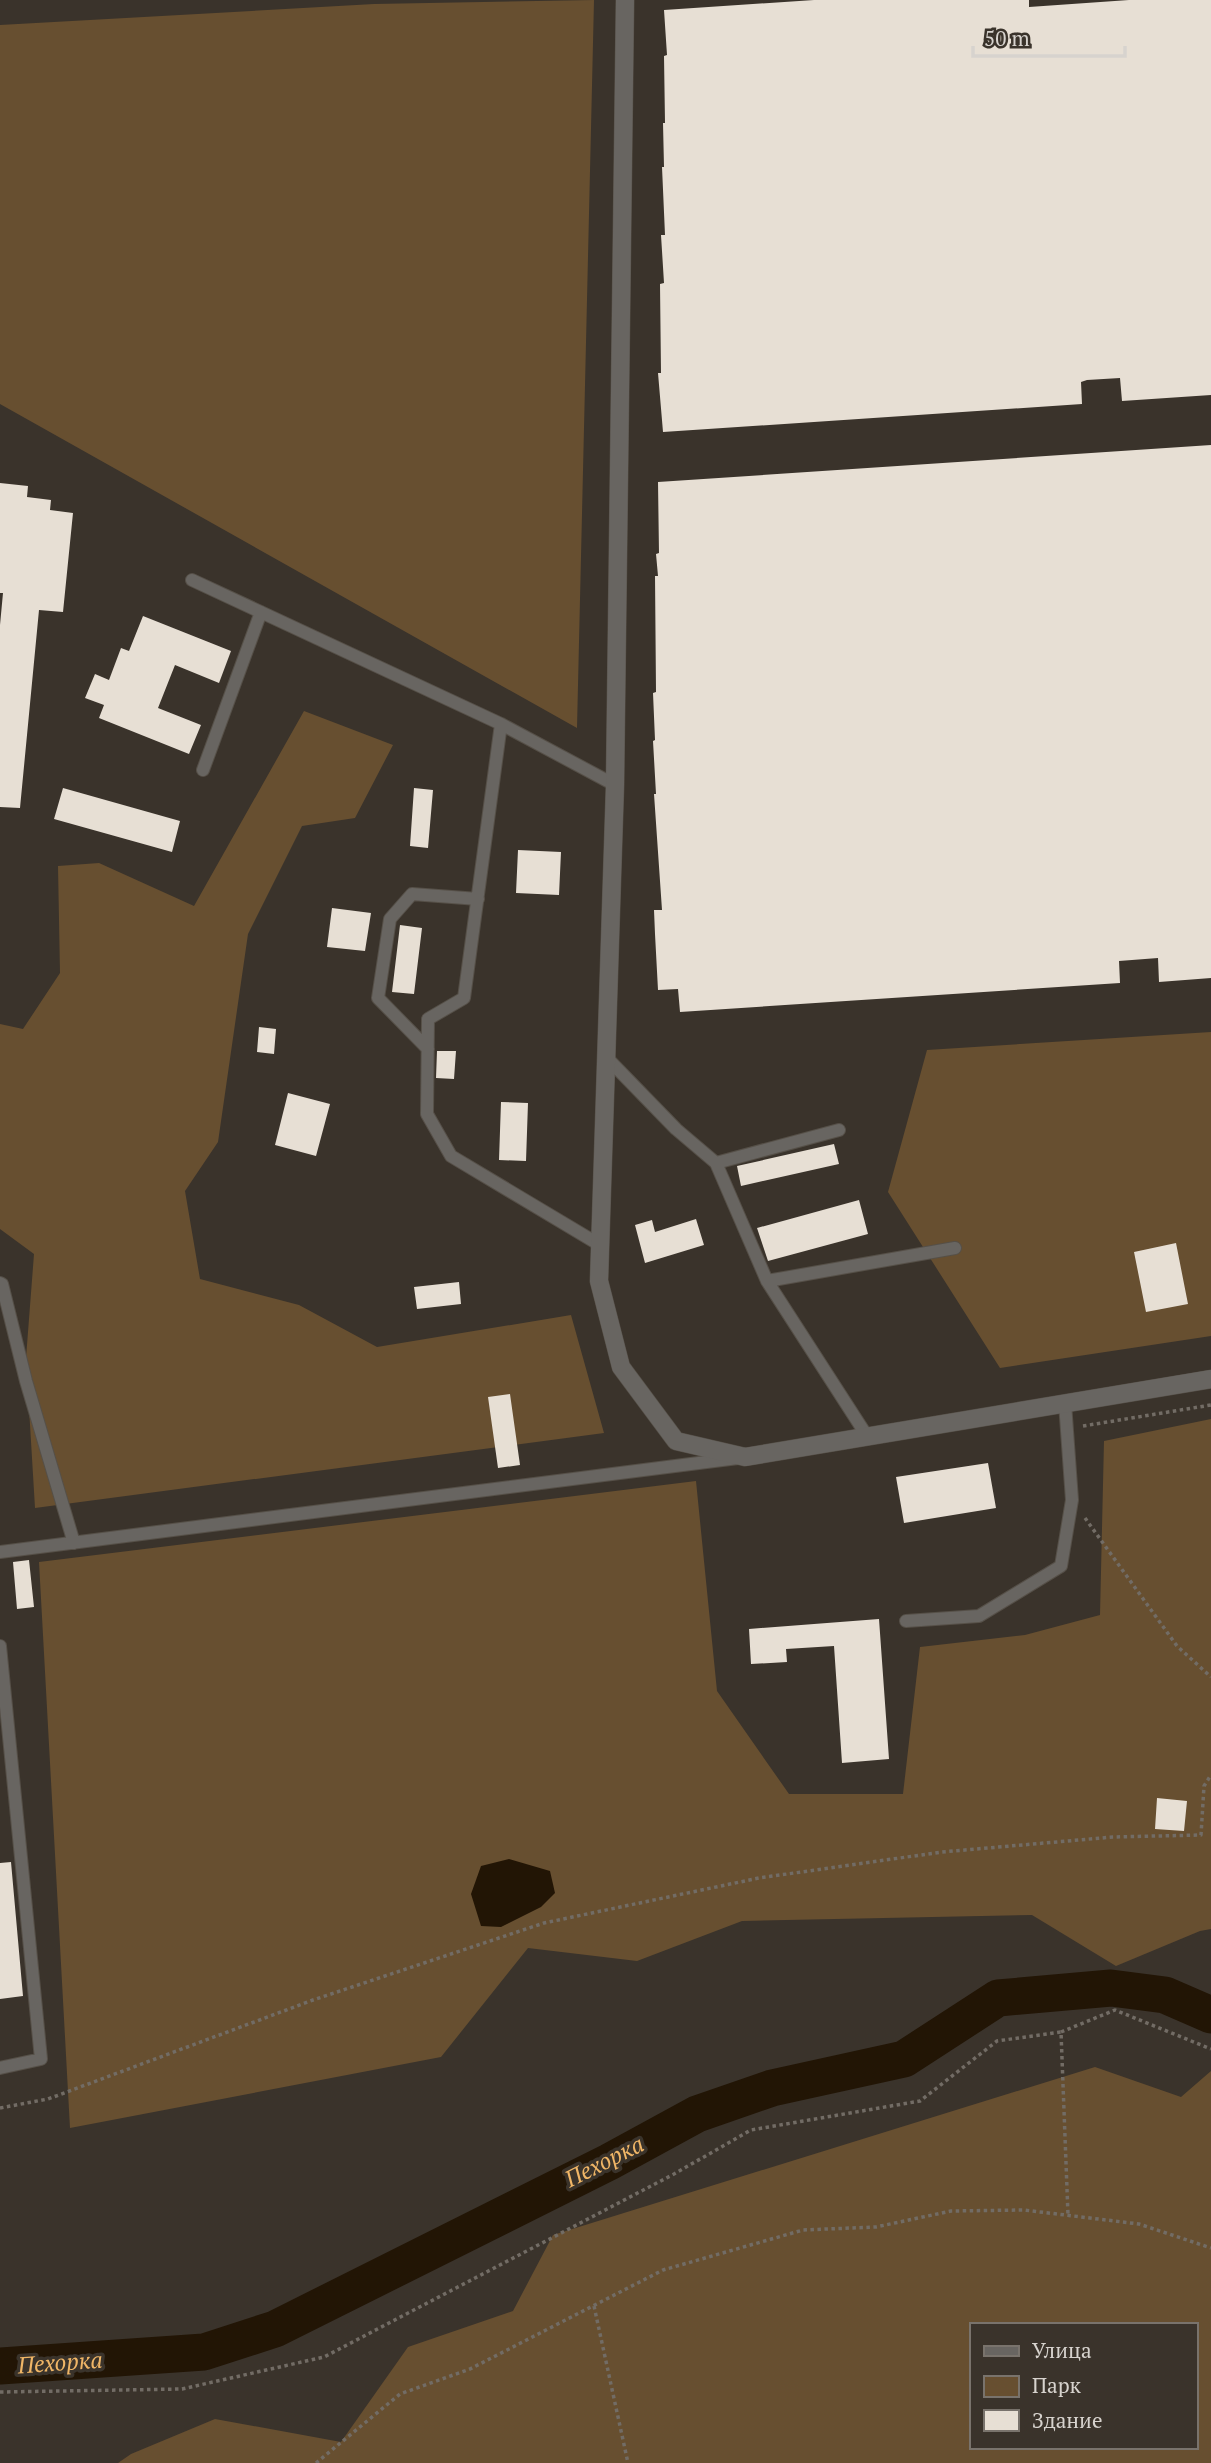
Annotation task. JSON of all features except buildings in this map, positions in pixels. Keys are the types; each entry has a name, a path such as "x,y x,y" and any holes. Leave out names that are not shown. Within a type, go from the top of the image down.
{"street":[{"path":"625,0 615,785 599,1281 621,1367 676,1441 745,1457 1211,1379"}],"lane":[{"path":"192,580 501,724 615,785"},
{"path":"203,770 261,612"},
{"path":"501,724 464,998 428,1019 427,1114 451,1156 600,1245"},
{"path":"428,1049 378,998 390,919 412,894 478,899"},
{"path":"606,1057 676,1129 716,1163 766,1281 867,1436"},
{"path":"716,1163 839,1130"},
{"path":"766,1281 955,1248"},
{"path":"0,1283 74,1544"},
{"path":"906,1621 979,1616 1061,1566 1072,1500 1065,1402"},
{"path":"0,1552 745,1457"},
{"path":"0,1646 41,2059 0,2068"}],"path":[{"path":"1067,1429 1211,1405"},
{"path":"1072,1500 1177,1646 1211,1677"},
{"path":"0,2108 48,2099 313,2000 544,1923 759,1878 942,1852 1113,1837 1201,1835 1203,1786 1211,1775"},
{"path":"0,2392 181,2389 324,2357 674,2174 751,2130 920,2101 997,2040 1061,2032 1115,2010 1211,2049"},
{"path":"1061,2032 1068,2215"},
{"path":"316,2463 400,2394 470,2369 663,2270 803,2230 876,2227 951,2211 1024,2210 1139,2224 1211,2248"},
{"path":"594,2306 628,2463"}],"green space":[{"path":"594,0 577,728 0,404 0,25 374,4"},
{"path":"304,711 393,745 355,818 302,826 248,934 218,1142 185,1191 200,1279 299,1305 377,1347 571,1315 604,1433 35,1508 26,1358 34,1254 0,1229 0,1024 23,1029 60,973 58,866 99,863 194,906"},
{"path":"1211,1032 1211,1336 1000,1368 888,1192 927,1050"},
{"path":"1211,1419 1211,1929 1200,1931 1116,1966 1032,1915 742,1921 637,1961 528,1948 441,2057 70,2128 39,1562 696,1481 717,1691 789,1794 903,1794 920,1647 1025,1635 1100,1615 1104,1441"},
{"path":"1095,2067 1181,2097 1211,2071 1211,2463 118,2463 131,2454 215,2419 341,2442 408,2347 513,2311 553,2235"}],"shaded area":[{"path":"509,1859 550,1871 555,1893 541,1907 501,1927 481,1926 471,1894 481,1866"}],"waterway":[{"name":"Пехорка","path":"0,2366 204,2352 275,2329 609,2162 697,2114 772,2088 904,2059 998,1998 1111,1988 1165,1995 1211,2015"}]}
